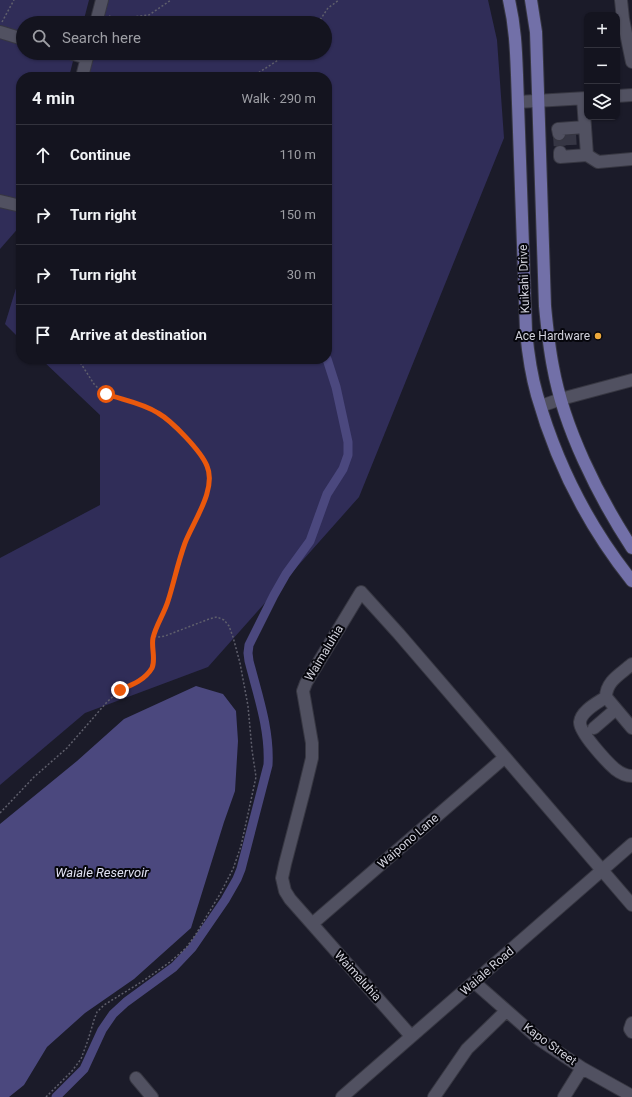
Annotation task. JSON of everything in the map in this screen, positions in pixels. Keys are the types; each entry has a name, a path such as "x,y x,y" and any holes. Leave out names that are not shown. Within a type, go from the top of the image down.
{"main road":[{"name":"Kuikahi Drive","path":"509,0 514,21 516,41 526,332 529,360 541,406 561,460 598,534 632,581"},
{"name":"Kuikahi Drive","path":"531,0 536,32 546,322 553,368 567,419 578,448 608,509 632,548"}],"street":[{"path":"98,16 102,0"},
{"path":"621,0 623,19 632,62"},
{"path":"0,32 16,37"},
{"path":"83,72 87,60"},
{"path":"620,96 632,95"},
{"path":"518,102 584,99"},
{"path":"585,120 587,155"},
{"path":"566,132 585,127"},
{"path":"567,153 587,155 598,162 632,159"},
{"path":"0,201 16,205"},
{"path":"541,406 561,398 632,380"},
{"name":"Waimaluhia","path":"411,1036 290,899 285,891 282,878 312,758 312,743 303,691 306,683 361,592 399,634 504,758 632,905"},
{"path":"632,664 609,684 606,689 606,697 632,728"},
{"path":"606,697 585,712 581,717 579,724 581,730 615,768 626,776 632,776"},
{"path":"594,728 616,709"},
{"name":"Waipono Lane","path":"312,924 504,758"},
{"name":"Waiale Road","path":"342,1097 632,844"},
{"name":"Kapo Street","path":"474,982 540,1040 582,1068 632,1096"},
{"path":"434,1097 467,1049 506,1011"},
{"path":"632,1023 630,1029 632,1032"},
{"path":"564,1097 582,1068"},
{"path":"136,1078 152,1097"}],"path":[{"path":"0,26 14,0"},
{"path":"141,16 149,15 171,0"},
{"path":"323,16 328,8 339,0"},
{"path":"260,72 278,60"},
{"path":"0,813 34,777 67,748 107,702 120,690 138,682 148,674 153,666 152,641 155,629 168,603 186,542 204,501 210,481 208,466 187,439 158,413 106,394 94,384 81,364"},
{"path":"46,1097 72,1071 81,1059 97,1012 104,1005 170,962 186,948 196,934 233,869 241,846 254,792 256,777 248,706 240,663 229,626 224,620 217,617 165,636 154,636"}],"shaded area":[{"path":"0,0 89,0 85,16 16,16 16,60 73,60 70,72 16,72 16,231 0,249"},
{"path":"106,0 488,0 497,40 504,138 359,497 208,667 85,713 0,785 0,558 100,505 100,415 46,364 332,364 332,72 84,72 88,60 332,60 332,16 101,16"},
{"path":"16,288 16,335 5,324"}],"water":[{"name":"Waiale Reservoir","path":"196,686 223,694 236,711 238,741 235,791 191,928 134,979 85,1013 47,1047 24,1085 9,1097 0,1097 0,824 77,761 124,719"}],"waterway":[{"path":"56,1097 84,1069 102,1030 113,1014 126,1002 174,967 192,948 225,900 241,869 268,765 265,726 249,661 249,645 286,574 310,541 327,494 343,469 348,455 348,442 336,387 329,364"}],"tunnel":[{"path":"570,133 571,151"},
{"path":"559,134 560,152"}],"place":[{"name":"Ace Hardware","path":"598,336"}],"route":[{"path":"106,394 158,413 187,439 199,454 208,466 210,481 204,501 186,542 177,568 168,603 155,629 152,641 153,666 148,674 138,682 120,690"}]}
